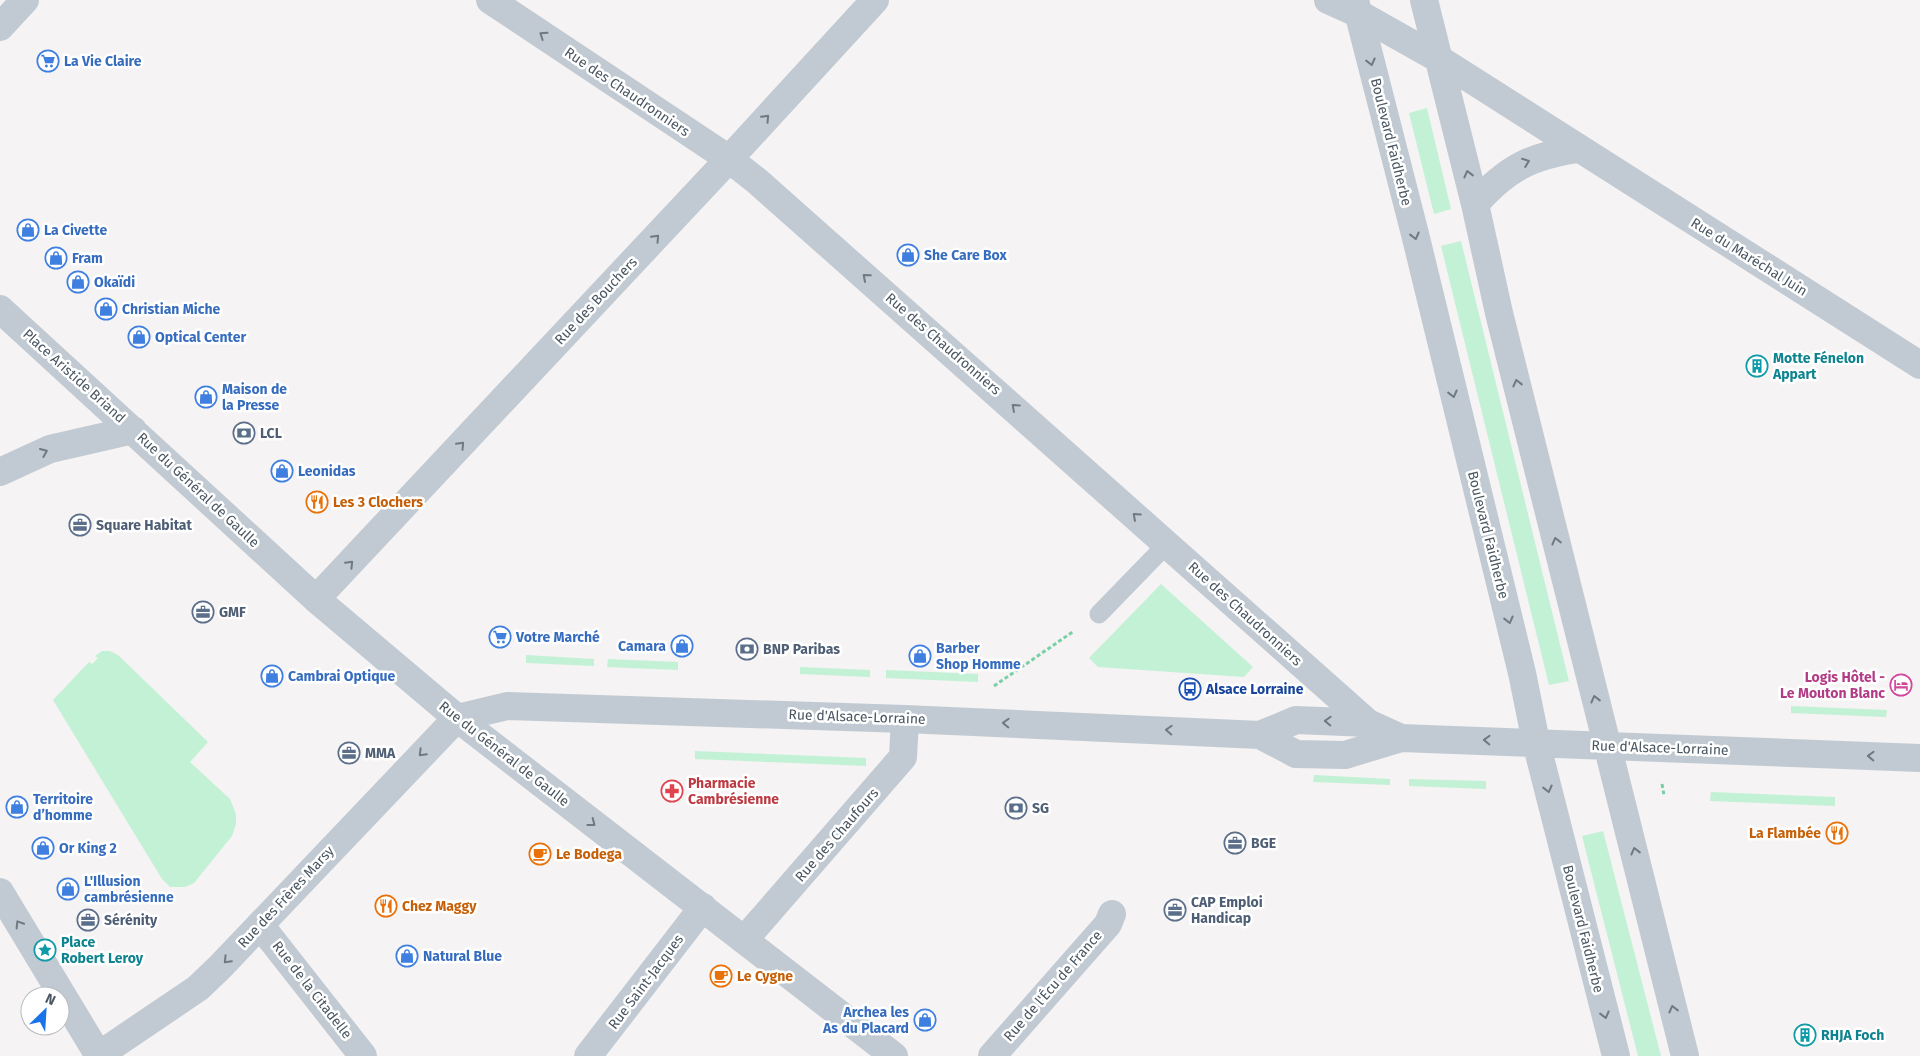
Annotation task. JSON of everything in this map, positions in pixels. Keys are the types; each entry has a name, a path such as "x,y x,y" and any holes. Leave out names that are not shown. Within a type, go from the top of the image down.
{"street":[{"path":"0,27 25,0"},
{"name":"Rue des Chaudronniers","path":"490,0 729,160 757,181 1368,723"},
{"name":"Rue des Bouchers","path":"316,599 729,160 875,0"},
{"path":"1328,0 1357,7 1439,60"},
{"path":"1424,0 1475,204 1499,313 1607,746 1624,804 1685,1056"},
{"name":"Boulevard Faidherbe","path":"1357,7 1515,644 1536,742 1616,1056"},
{"name":"Rue du Maréchal Juin","path":"1439,60 1920,365"},
{"path":"1475,204 1515,167 1552,153 1578,149"},
{"name":"Place Aristide Briand","path":"0,309 133,430"},
{"name":"Rue du Général de Gaulle","path":"133,430 316,599 457,718 894,1056"},
{"name":"Place Aristide Briand","path":"0,472 50,449 133,430"},
{"name":"Rue d'Alsace-Lorraine","path":"457,718 507,706 987,722 1260,735 1296,754 1345,755 1401,738 1920,758"},
{"name":"Rue des Frères Marsy","path":"99,1056 198,988 457,718"},
{"name":"Rue des Chaufours","path":"744,940 903,757 905,719"},
{"name":"Rue d'Alsace-Lorraine","path":"1260,735 1296,720 1368,723 1401,738"},
{"path":"0,892 99,1056"},
{"name":"Rue Saint-Jacques","path":"588,1056 703,907"},
{"name":"Rue de l'Écu de France","path":"992,1056 1108,924 1112,914"},
{"name":"Rue de la Citadelle","path":"260,925 363,1056"}],"lane":[{"path":"1099,614 1167,544"}],"path":[{"path":"987,722 990,689 1099,614"}],"green space":[{"path":"1427,108 1451,209 1434,214 1409,113"},
{"path":"1461,241 1569,681 1549,685 1441,246"},
{"path":"1161,584 1253,667 1244,677 1098,667 1089,658"},
{"path":"102,651 110,651 118,655 208,742 190,762 230,799 236,814 236,824 232,836 194,883 185,887 170,887 162,879 53,700 89,662 92,664 98,658 95,656"},
{"path":"526,655 594,659 594,666 526,663"},
{"path":"608,659 678,662 678,670 607,667"},
{"path":"800,667 870,670 870,677 800,674"},
{"path":"886,670 978,674 978,682 886,678"},
{"path":"1791,706 1887,710 1886,717 1791,713"},
{"path":"695,751 866,758 866,766 695,759"},
{"path":"1314,775 1390,779 1390,785 1313,782"},
{"path":"1409,779 1486,781 1486,789 1409,786"},
{"path":"1711,792 1835,797 1835,806 1710,801"},
{"path":"1603,831 1661,1056 1638,1056 1582,836"}],"place":[{"name":"La Vie Claire","path":"48,61"},
{"name":"La Civette","path":"28,230"},
{"name":"She Care Box","path":"908,255"},
{"name":"Fram","path":"56,258"},
{"name":"Okaïdi","path":"78,282"},
{"name":"Christian Miche","path":"106,309"},
{"name":"Optical Center","path":"139,337"},
{"name":"Motte Fénelon Appart","path":"1757,366"},
{"name":"Maison de la Presse","path":"206,397"},
{"name":"LCL","path":"244,433"},
{"name":"Leonidas","path":"282,471"},
{"name":"Les 3 Clochers","path":"317,502"},
{"name":"Square Habitat","path":"80,525"},
{"name":"GMF","path":"203,612"},
{"name":"Votre Marché","path":"500,637"},
{"name":"Camara","path":"682,646"},
{"name":"BNP Paribas","path":"747,649"},
{"name":"Barber Shop Homme","path":"920,656"},
{"name":"Cambrai Optique","path":"272,676"},
{"name":"Logis Hôtel - Le Mouton Blanc","path":"1901,685"},
{"name":"Alsace Lorraine","path":"1190,689"},
{"name":"MMA","path":"349,753"},
{"name":"Pharmacie Cambrésienne","path":"672,791"},
{"name":"Territoire d’homme","path":"17,807"},
{"name":"SG","path":"1016,808"},
{"name":"La Flambée","path":"1837,833"},
{"name":"BGE","path":"1235,843"},
{"name":"Or King 2","path":"43,848"},
{"name":"Le Bodega","path":"540,854"},
{"name":"L'Illusion cambrésienne","path":"68,889"},
{"name":"Chez Maggy","path":"386,906"},
{"name":"CAP Emploi Handicap","path":"1175,910"},
{"name":"Sérénity","path":"88,920"},
{"name":"Place Robert Leroy","path":"45,950"},
{"name":"Natural Blue","path":"407,956"},
{"name":"Le Cygne","path":"721,976"},
{"name":"Archea les As du Placard","path":"925,1020"},
{"name":"RHJA Foch","path":"1805,1035"}]}
